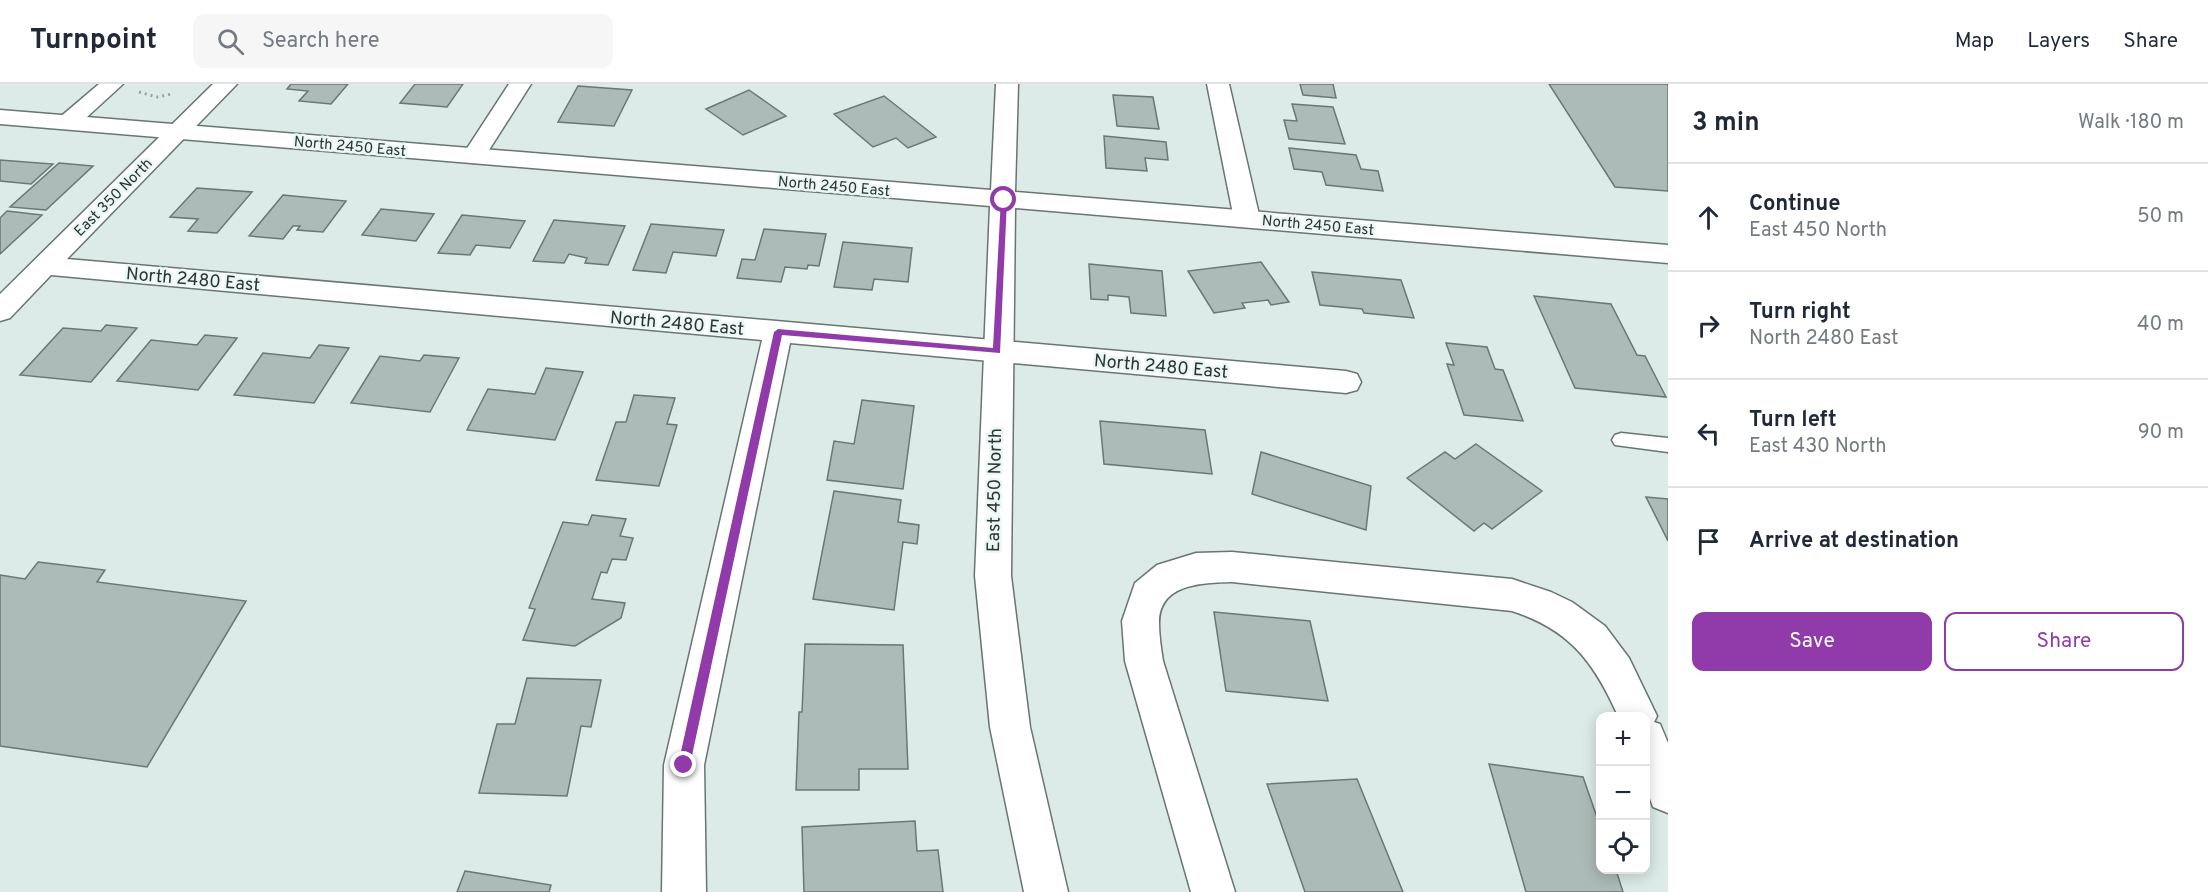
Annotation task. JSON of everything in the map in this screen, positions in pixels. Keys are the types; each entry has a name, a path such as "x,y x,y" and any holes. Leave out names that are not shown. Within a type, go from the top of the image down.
{"street":[{"name":"East 350 North","path":"4,302 44,266 226,84"},
{"path":"474,156 520,84"},
{"name":"East 450 North","path":"1007,84 997,351 993,576 1010,727 1046,892"},
{"path":"1218,84 1246,219"},
{"path":"67,123 122,87"},
{"name":"North 2450 East","path":"0,117 1668,254"},
{"name":"North 2480 East","path":"44,266 1346,382"},
{"path":"684,892 684,765 778,332"},
{"path":"1213,892 1144,661 1140,621 1148,594 1170,576 1196,568 1232,567 1512,595 1547,605 1577,622 1598,642 1618,672 1635,712"},
{"path":"1650,748 1668,792"}],"lane":[{"path":"1621,440 1668,445"}],"path":[{"path":"122,87 157,97 175,93"}],"building":[{"path":"291,84 348,84 331,104 299,101 308,91 287,89"},
{"path":"415,84 463,84 447,107 400,103"},
{"path":"1300,84 1333,84 1336,98 1303,95"},
{"path":"1549,84 1668,84 1668,191 1615,187"},
{"path":"578,86 632,90 614,126 558,122"},
{"path":"749,90 786,116 743,135 706,109"},
{"path":"1113,95 1153,97 1159,129 1117,126"},
{"path":"884,96 936,137 908,148 896,138 873,147 834,114"},
{"path":"1292,104 1333,107 1345,144 1289,139 1284,120 1297,121"},
{"path":"1104,136 1166,142 1168,160 1145,158 1147,171 1106,168"},
{"path":"1289,148 1356,155 1361,169 1378,171 1383,191 1326,185 1322,172 1294,169"},
{"path":"0,160 53,164 31,184 0,181"},
{"path":"59,163 93,166 46,210 10,207"},
{"path":"197,188 252,192 217,233 188,231 198,219 170,217"},
{"path":"283,195 346,201 323,232 297,230 300,226 293,226 283,239 249,236"},
{"path":"381,209 434,214 416,241 362,235"},
{"path":"7,211 42,215 0,254 0,218"},
{"path":"462,215 525,221 510,248 476,245 470,255 438,253"},
{"path":"554,220 625,226 608,265 585,263 587,258 569,254 564,263 533,261"},
{"path":"651,224 724,230 716,256 673,252 666,273 633,270"},
{"path":"764,229 826,234 819,266 808,265 807,269 785,267 781,282 737,278 742,259 755,260"},
{"path":"843,242 912,248 908,282 874,279 872,290 834,287"},
{"path":"1261,262 1289,302 1271,305 1268,300 1242,303 1245,308 1214,313 1188,271"},
{"path":"1089,264 1162,271 1166,316 1131,313 1129,297 1108,295 1108,300 1091,299"},
{"path":"1312,272 1401,280 1414,318 1364,313 1362,309 1320,305"},
{"path":"1534,296 1611,304 1637,355 1645,356 1666,397 1575,388"},
{"path":"106,325 137,328 91,382 20,375 63,328 101,331"},
{"path":"205,335 237,338 198,390 117,381 151,340 197,345"},
{"path":"1446,343 1487,347 1495,369 1503,370 1523,421 1464,415 1447,364 1454,365"},
{"path":"319,345 349,348 314,403 234,395 263,353 310,358"},
{"path":"424,355 459,358 430,412 351,403 380,356 420,361"},
{"path":"546,368 583,372 555,440 467,430 488,389 535,394"},
{"path":"634,395 675,398 667,424 677,425 659,486 596,480 616,422 626,422"},
{"path":"862,400 914,406 903,489 827,480 834,441 854,444"},
{"path":"1100,421 1205,430 1212,474 1104,464"},
{"path":"1476,444 1542,491 1492,529 1484,523 1474,531 1407,478 1445,452 1455,459"},
{"path":"1261,452 1371,486 1366,530 1252,494"},
{"path":"834,491 901,500 898,522 919,525 917,544 903,542 894,610 813,599"},
{"path":"1646,497 1668,499 1668,541"},
{"path":"592,515 626,519 620,536 633,538 626,560 612,559 607,573 601,572 592,599 625,603 621,618 575,646 523,640 535,609 529,608 563,522 588,525"},
{"path":"38,562 105,570 97,582 246,601 147,767 0,746 0,575 25,579"},
{"path":"1214,612 1310,621 1328,701 1226,691"},
{"path":"805,644 903,645 908,769 859,769 859,790 796,790 799,712 802,712"},
{"path":"527,678 601,680 591,727 581,726 567,796 479,793 497,724 515,724"},
{"path":"1489,764 1583,777 1596,814 1596,874 1617,874 1623,892 1526,892"},
{"path":"1357,779 1403,892 1305,892 1267,784"},
{"path":"915,821 917,851 938,850 943,892 804,892 802,827"},
{"path":"465,871 551,885 549,892 457,892"}],"route":[{"path":"684,765 778,332 997,351 1004,200"}]}
